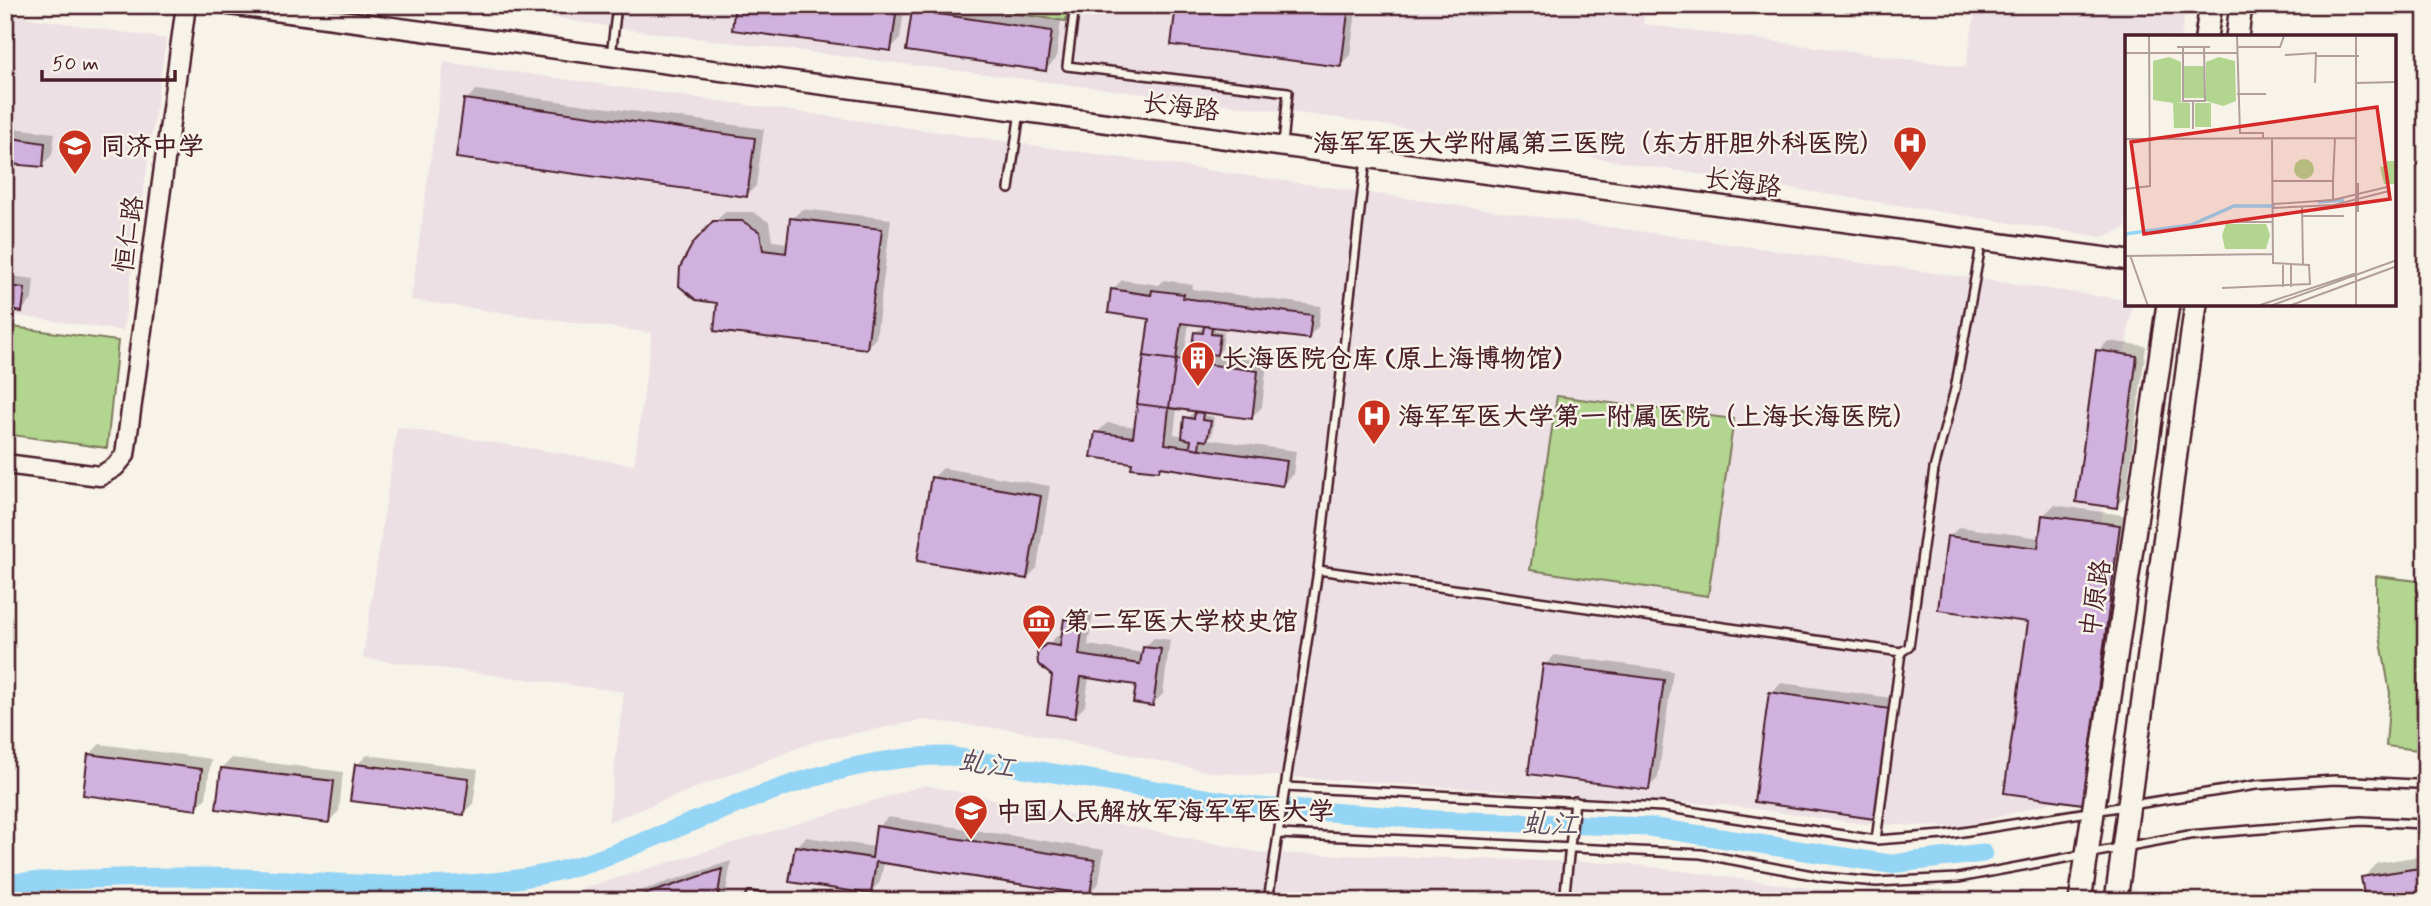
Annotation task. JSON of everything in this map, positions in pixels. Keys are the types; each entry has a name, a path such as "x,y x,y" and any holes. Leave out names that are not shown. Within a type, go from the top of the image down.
{"main road":[{"path":"2206,35 2211,5"},
{"path":"2237,35 2241,5"},
{"name":"中原路","path":"2080,901 2091,809 2168,306"},
{"path":"2116,901 2196,306"}],"street":[{"name":"恒仁路","path":"5,464 100,477 115,467 125,454 186,5"},
{"name":"长海路","path":"229,5 2125,260"}],"lane":[{"path":"611,56 617,5"},
{"path":"1075,5 1067,66 1288,92 1283,145"},
{"path":"1009,189 1020,110"},
{"path":"1268,901 1318,570 1367,157"},
{"path":"1318,570 1901,652 1909,647 1934,469 1955,389 1982,240"},
{"path":"1876,840 1901,652"},
{"path":"1285,791 1575,801 1686,810 1826,835 1876,840 1944,835 2130,803 2299,781 2415,784"},
{"path":"1564,901 1575,801"},
{"path":"1279,834 1701,854 1823,877 1876,882 1958,878 2086,852 2189,835 2361,821 2424,824"},
{"path":"750,896 788,901"}],"shaded area":[{"name":"海军军医大学附属第三医院（东方肝胆外科医院）","path":"471,5 1645,5 1643,24 1966,67 1976,5 2186,5 2181,35 2125,35 2125,228 2102,237 1345,119 639,31"},
{"name":"同济中学","path":"5,14 166,39 123,331 5,314"},
{"name":"海军军医大学第一附属医院（上海长海医院）","path":"444,62 2125,300 2125,306 2132,306 2061,800 1961,827 1865,824 1724,805 1210,772 1013,730 924,720 816,741 608,822 624,692 363,658 397,427 634,465 652,333 411,300"},
{"name":"中国人民解放军海军军医大学","path":"925,785 1262,853 1622,863 1854,894 2031,891 2030,901 541,901"}],"green space":[{"path":"959,5 1068,5 1066,21"},
{"path":"5,326 118,341 107,448 5,434"},
{"path":"1557,396 1734,419 1708,596 1530,570"},
{"path":"2376,576 2426,582 2426,751 2386,746 2390,693 2376,613"}],"building":[{"path":"735,5 897,7 891,51 732,30"},
{"path":"1176,5 1349,5 1341,67 1171,45"},
{"path":"912,10 1052,31 1046,71 906,51"},
{"path":"464,99 755,138 747,197 456,158"},
{"path":"5,137 45,143 43,167 9,164 5,192"},
{"path":"790,218 882,229 867,349 714,331 717,303 696,300 679,286 680,267 693,243 713,221 742,221 760,232 763,250 786,253"},
{"path":"5,286 25,288 22,312 5,309"},
{"name":"长海医院仓库 (原上海博物馆)","path":"1111,289 1151,295 1152,290 1184,294 1183,298 1312,315 1309,339 1181,323 1176,360 1258,371 1252,419 1169,408 1165,444 1287,461 1283,486 1160,467 1159,471 1131,468 1132,463 1091,457 1095,432 1133,437 1149,319 1108,313"},
{"path":"1204,326 1212,327 1211,334 1220,335 1217,355 1209,354 1208,365 1200,364 1201,354 1191,352 1194,332 1203,333"},
{"path":"2096,350 2137,356 2117,508 2076,502"},
{"path":"1144,356 1176,360 1169,408 1137,404"},
{"path":"1195,412 1203,413 1202,420 1211,421 1207,441 1200,440 1199,449 1190,447 1191,440 1182,438 1184,417 1194,419"},
{"path":"931,477 1041,496 1027,579 917,561"},
{"path":"2042,515 2120,525 2083,804 2004,793 2028,622 1938,610 1947,536 2038,548"},
{"path":"1064,619 1083,622 1079,655 1140,664 1143,647 1161,649 1153,706 1133,703 1136,685 1081,677 1075,718 1047,714 1052,676 1038,664 1037,652 1046,644 1060,646"},
{"path":"1543,664 1664,680 1649,790 1528,774"},
{"path":"1769,692 1890,709 1875,819 1754,802"},
{"path":"88,754 202,769 197,810 83,795"},
{"path":"355,764 469,778 464,815 350,801"},
{"path":"221,768 334,781 329,823 216,809"},
{"path":"876,826 1095,860 1090,895 876,862 871,894 789,882 795,846 872,858"},
{"path":"2426,867 2426,898 2365,901 2361,877"},
{"path":"722,869 717,901 626,901"}],"waterway":[{"name":"虬江","path":"5,883 184,877 433,886 508,880 545,874 593,861 806,780 877,762 949,756 1260,807 1438,820 1649,827 1890,864 1983,853"}],"place":[{"name":"海军军医大学附属第三医院（东方肝胆外科医院）","path":"1910,173"},
{"name":"同济中学","path":"75,176"},
{"name":"长海医院仓库 (原上海博物馆)","path":"1198,388"},
{"name":"海军军医大学第一附属医院（上海长海医院）","path":"1374,446"},
{"name":"第二军医大学校史馆","path":"1039,651"},
{"name":"中国人民解放军海军军医大学","path":"971,841"}]}
